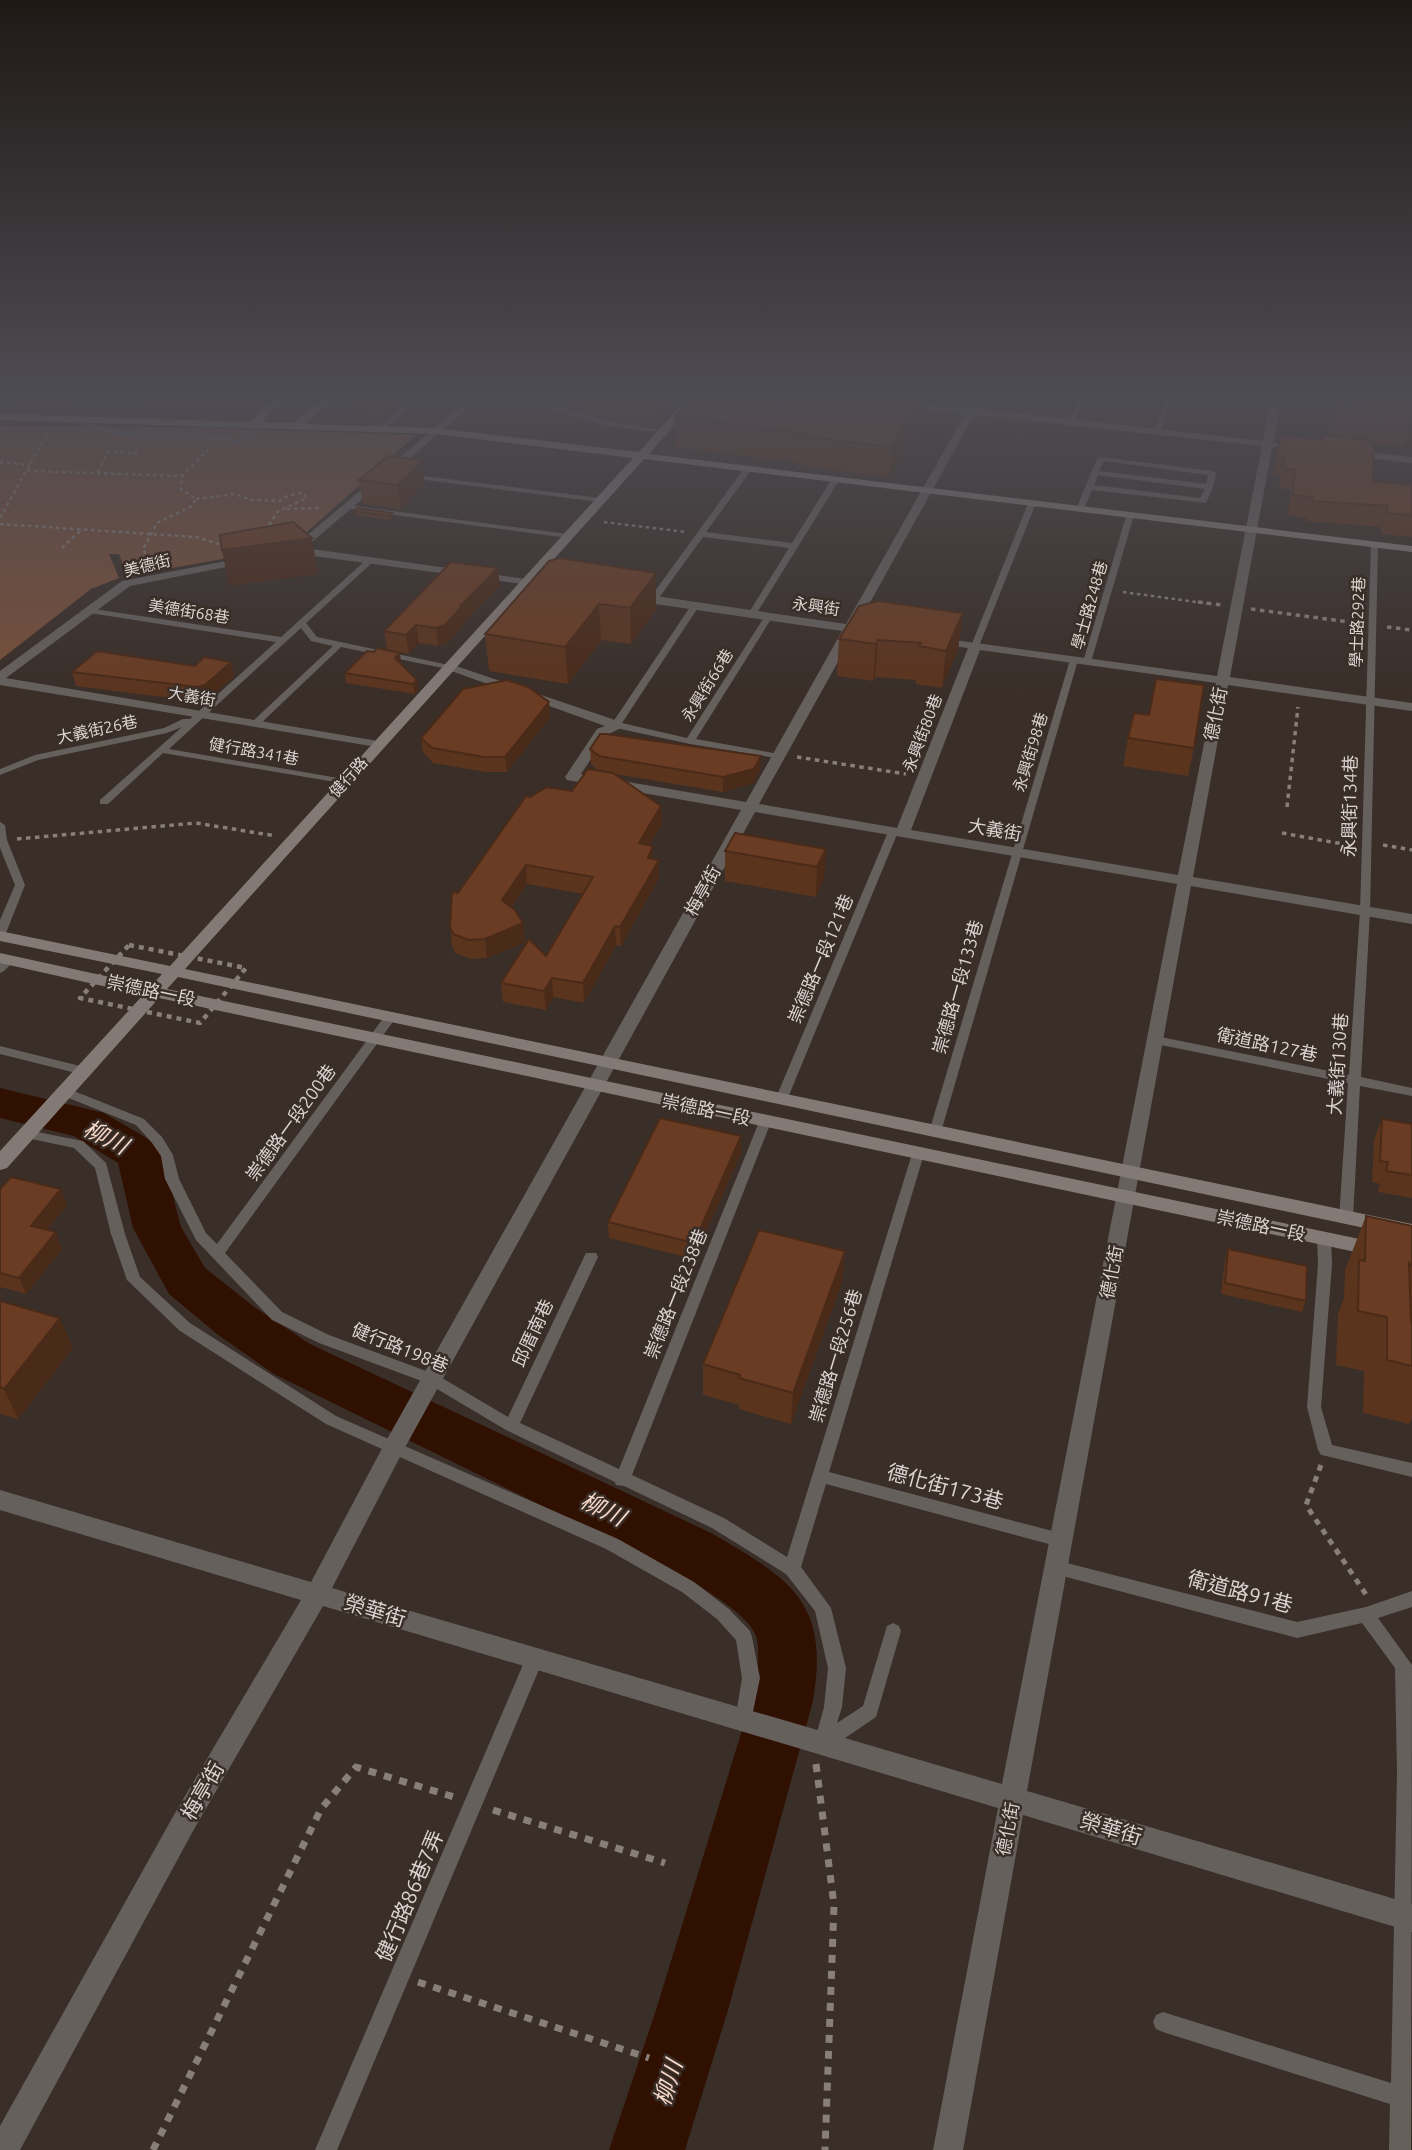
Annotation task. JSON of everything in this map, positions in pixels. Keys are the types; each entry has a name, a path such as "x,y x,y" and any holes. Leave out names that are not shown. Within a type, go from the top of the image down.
{"street":[{"path":"365,493 292,552 551,586"},
{"name":"健行路","path":"0,1163 606,493"},
{"name":"梅亭街","path":"3,2150 184,1822 317,1594 398,1440 925,493"},
{"path":"954,493 1412,549"},
{"name":"德化街","path":"948,2150 1257,493"},
{"name":"美德街","path":"0,679 126,583 260,558"},
{"name":"永興街","path":"627,596 879,632"},
{"path":"920,638 1412,707"},
{"name":"永興街80巷","path":"897,833 924,777 975,646"},
{"path":"449,668 616,725"},
{"name":"大義街","path":"0,679 378,745"},
{"name":"大義街","path":"616,725 602,732 572,777 1412,919"},
{"name":"崇德路一段","path":"0,935 1412,1231"},
{"name":"崇德路一段","path":"3,963 156,991 373,1040 1412,1257"},
{"name":"榮華街","path":"0,1500 1408,1917"}],"lane":[{"path":"548,493 600,500"},
{"path":"653,600 730,493"},
{"path":"752,614 827,493"},
{"path":"1080,509 1086,493"},
{"path":"1141,493 1203,501 1206,493"},
{"path":"975,646 1031,503"},
{"path":"349,507 568,536"},
{"name":"學士路248巷","path":"1081,661 1108,590 1130,515"},
{"path":"700,534 795,546"},
{"name":"學士路292巷","path":"1369,701 1374,545"},
{"path":"104,802 370,561"},
{"path":"616,725 695,606"},
{"name":"美德街68巷","path":"90,610 283,640"},
{"name":"永興街66巷","path":"616,725 690,741 769,616"},
{"path":"302,623 314,639 449,668"},
{"path":"255,724 340,644"},
{"name":"永興街98巷","path":"1017,853 1081,661"},
{"name":"永興街134巷","path":"1365,911 1369,701"},
{"name":"大義街26巷","path":"0,772 35,758 167,730 199,715"},
{"path":"690,741 779,757"},
{"name":"健行路341巷","path":"160,750 344,782"},
{"path":"0,825 2,840 20,885 0,935"},
{"name":"崇德路一段121巷","path":"781,1100 897,833"},
{"name":"崇德路一段133巷","path":"935,1132 1017,853"},
{"name":"大義街130巷","path":"1346,1219 1365,911"},
{"name":"崇德路一段200巷","path":"219,1251 391,1016"},
{"name":"衛道路127巷","path":"1156,1040 1412,1092"},
{"path":"0,1050 84,1071"},
{"name":"健行路198巷","path":"61,1096 140,1122 167,1155 172,1179 201,1236 219,1251 277,1316 430,1384 510,1426 718,1523 792,1570 823,1608 837,1668 833,1707 817,1742"},
{"name":"崇德路一段238巷","path":"622,1480 765,1122"},
{"path":"29,1131 78,1144 101,1166 117,1234 134,1280 186,1328 331,1420 398,1440 612,1544 688,1587 723,1614 744,1636 751,1678 747,1721"},
{"name":"崇德路一段256巷","path":"792,1570 918,1154"},
{"path":"1324,1238 1325,1264 1314,1407 1326,1450 1412,1470"},
{"name":"邱厝南巷","path":"510,1426 591,1257"},
{"name":"德化街173巷","path":"819,1476 1060,1540"},
{"name":"衛道路91巷","path":"1055,1567 1297,1630 1371,1613 1412,1599"},
{"path":"1371,1613 1404,1666 1408,1917 1406,2074 1399,2096 1399,2150"},
{"path":"817,1742 870,1711 894,1631"},
{"name":"健行路86巷7弄","path":"327,2150 534,1660"},
{"path":"1163,2022 1399,2096"}],"path":[{"path":"0,517 14,493"},
{"path":"187,493 195,499 235,494 278,509 327,508"},
{"path":"264,502 279,501 284,495 291,493"},
{"path":"267,532 270,520 278,509 307,498 302,493"},
{"path":"158,577 143,549 157,523 192,506 195,499"},
{"path":"583,519 700,534"},
{"path":"0,524 196,537 234,547"},
{"path":"61,548 81,530"},
{"path":"1108,590 1412,631"},
{"path":"1287,807 1300,691"},
{"path":"779,757 790,756 924,777"},
{"path":"2,840 196,823 293,838"},
{"path":"1282,833 1337,843 1367,842 1412,850"},
{"path":"1326,1450 1306,1505 1371,1613"},
{"path":"817,1742 816,1760 834,1905 825,2150"},
{"path":"153,2150 321,1809 356,1767 665,1863"},
{"path":"400,1976 649,2058"}],"shaded area":[{"path":"0,493 350,493 290,547 127,576 119,554 109,554 119,578 91,589 0,660"}],"building":[{"path":"1412,493 1412,516 1387,513 1387,506 1312,501 1312,497 1293,495"},
{"path":"357,508 392,513 389,516 354,511"},
{"path":"293,522 312,538 222,550 220,535"},
{"path":"560,558 656,573 630,608 599,604 565,647 485,634 549,561"},
{"path":"451,562 498,568 445,625 436,628 416,625 406,635 384,631"},
{"path":"878,601 963,613 946,651 919,646 921,643 878,640 876,644 839,639 859,606"},
{"path":"377,648 400,653 395,658 417,680 413,684 345,673 367,651 374,652"},
{"path":"97,651 195,666 204,657 231,662 205,685 197,687 72,672"},
{"path":"1156,679 1204,685 1194,748 1128,738 1134,713 1149,715"},
{"path":"507,680 528,687 549,702 505,757 484,757 432,748 421,738 463,689"},
{"path":"600,734 761,756 754,769 723,777 599,756 590,749"},
{"path":"588,769 613,773 661,806 639,843 653,846 648,858 659,860 620,927 615,926 583,983 552,978 544,991 501,983 529,939 546,956 593,877 526,865 502,900 515,910 523,923 485,939 469,940 453,934 450,927 452,892 458,893 526,796 530,797 547,787 572,791"},
{"path":"735,833 826,849 817,867 725,851"},
{"path":"660,1118 741,1136 694,1243 608,1222"},
{"path":"1382,1119 1412,1124 1412,1175 1386,1171 1388,1162 1380,1161"},
{"path":"11,1177 61,1189 31,1226 56,1232 19,1278 0,1273 0,1189"},
{"path":"1366,1216 1412,1226 1412,1266 1409,1263 1412,1366 1387,1360 1387,1317 1358,1311 1359,1260 1365,1261"},
{"path":"759,1230 845,1251 793,1393 739,1378 740,1375 703,1364"},
{"path":"1228,1249 1307,1266 1306,1301 1225,1283"},
{"path":"0,1301 60,1318 4,1389 0,1387"}],"waterway":[{"name":"柳川","path":"0,1103 88,1124 139,1154 157,1228 187,1281 235,1320 292,1359 691,1551 744,1583 771,1607 786,1632 788,1669 782,1701 692,2010 647,2150"}]}
